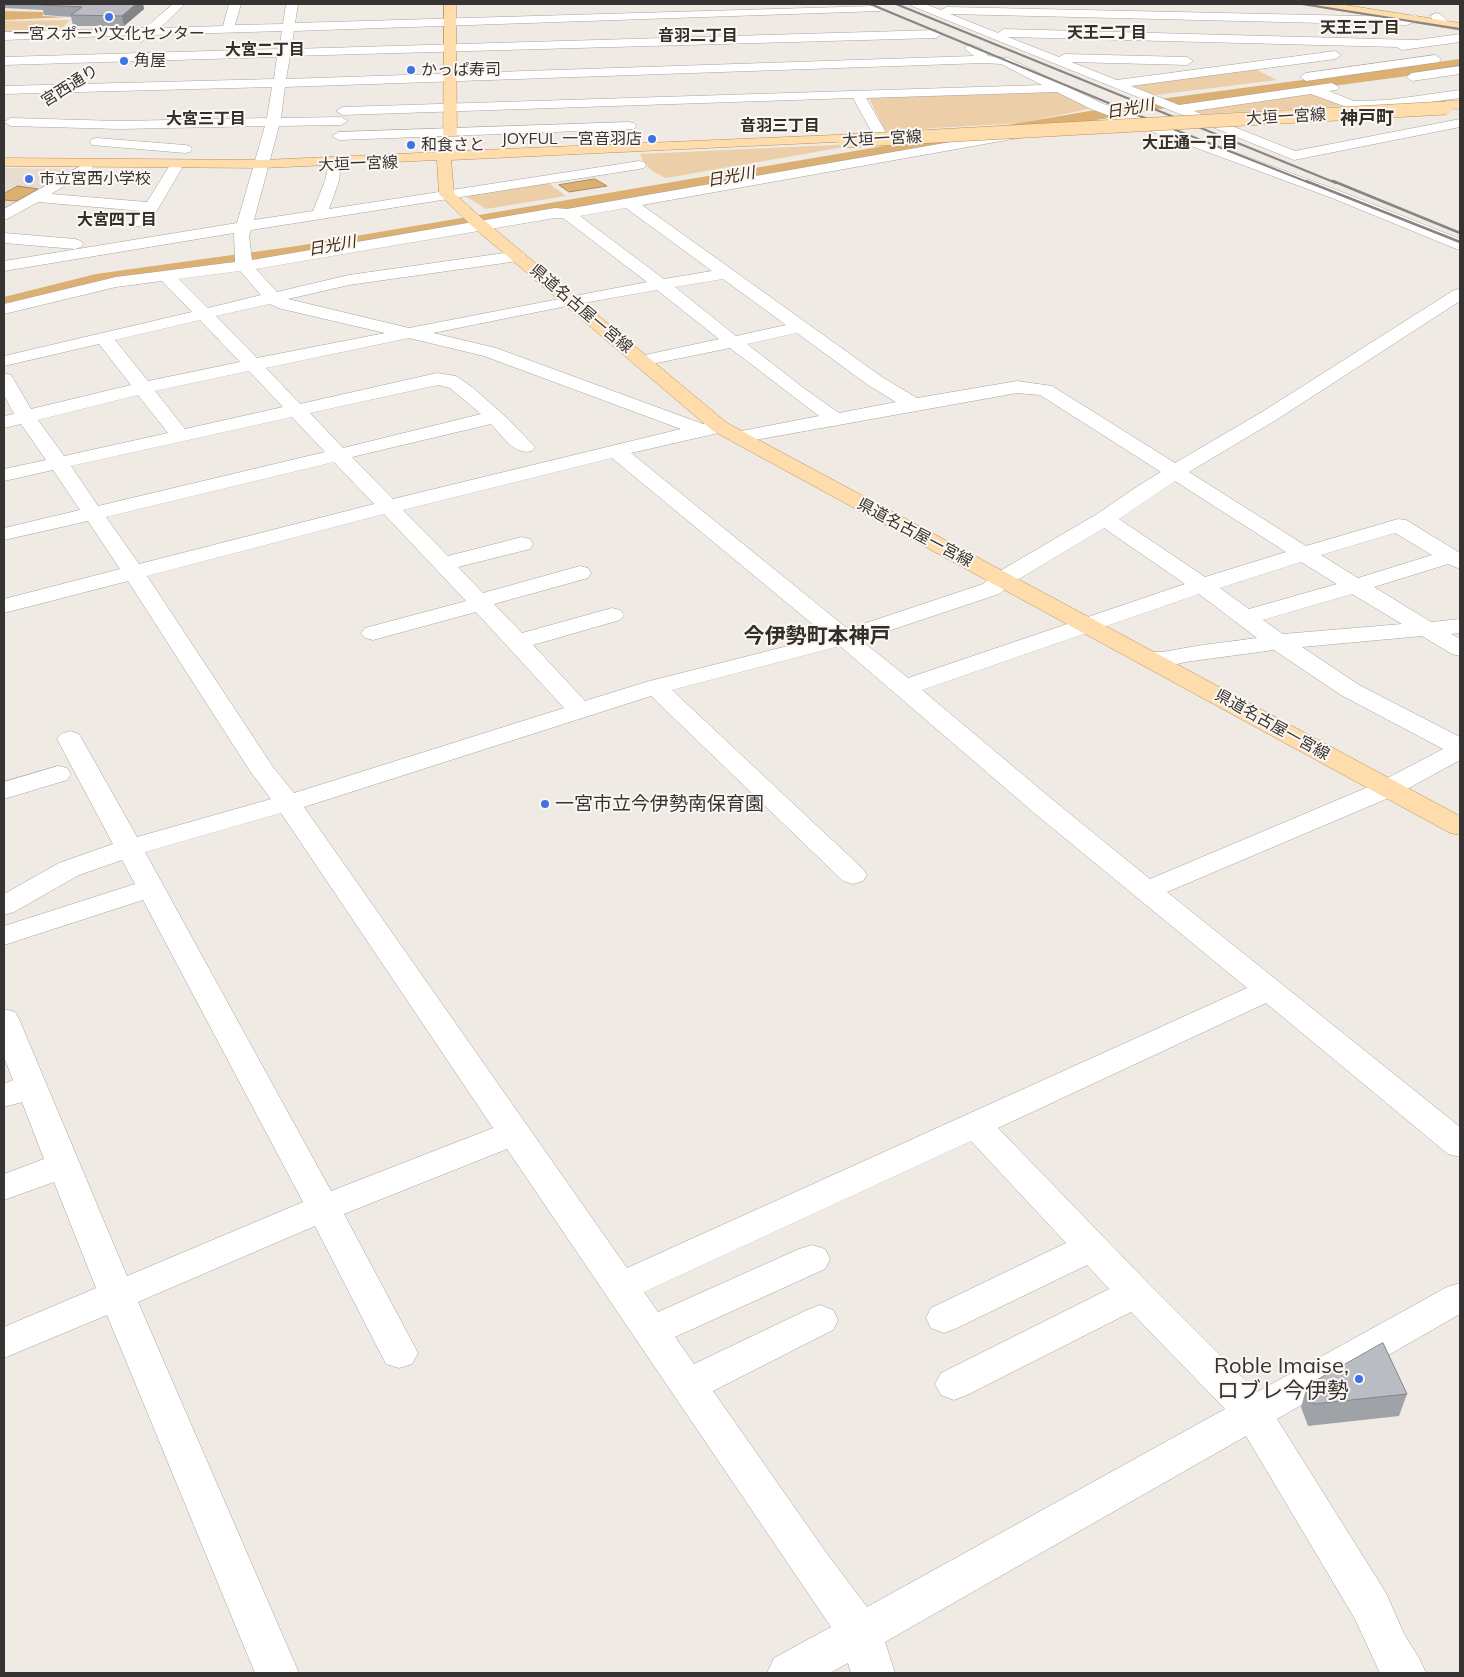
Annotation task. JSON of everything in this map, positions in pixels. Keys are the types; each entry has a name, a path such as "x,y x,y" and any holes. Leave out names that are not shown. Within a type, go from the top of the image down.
{"main road":[{"path":"442,4 445,22 444,138 437,151 444,158 447,194"},
{"path":"445,22 450,4"},
{"path":"1319,4 1415,19 1440,20 1460,27"},
{"name":"大垣一宮線","path":"444,158 639,159 845,140 1460,106"},
{"name":"大垣一宮線","path":"4,162 90,165 263,166 545,152 639,159 888,135 1443,107"},
{"name":"大垣一宮線","path":"4,166 90,165"},
{"name":"県道名古屋一宮線","path":"447,194 572,300 720,431 1150,658 1460,827"}],"street":[{"name":"宮西通り","path":"50,100 73,87 149,32 179,4"},
{"path":"228,30 235,4"},
{"path":"292,4 290,28 273,123 263,166 241,236 243,261 273,298 284,304 490,352 720,431"},
{"path":"526,4 540,128 545,152"},
{"path":"4,266 111,247 319,216 639,159 613,70 610,44 599,4"},
{"path":"4,61 284,54 445,76 610,44 819,11 826,17 889,15 862,4"},
{"path":"916,4 1294,156 1460,123"},
{"path":"1220,4 1247,64"},
{"path":"930,10 1062,8 1225,16 1406,21 1415,19"},
{"path":"1062,8 1070,57"},
{"path":"319,216 332,181 342,116 348,11"},
{"path":"4,36 604,18 655,12 941,39"},
{"path":"1440,20 1460,22"},
{"path":"905,21 941,39"},
{"path":"751,22 763,52 781,87"},
{"path":"208,56 213,31"},
{"path":"987,33 1392,45 1420,44 1460,38"},
{"path":"4,97 27,79 56,34"},
{"path":"874,62 864,48 941,39"},
{"path":"962,45 978,52 984,59"},
{"path":"1115,84 1392,45 1457,67"},
{"path":"4,90 27,79 73,87 280,83 345,63 445,48 613,70 984,59 1004,61 1096,106 1319,189 1460,245"},
{"path":"4,215 90,165 170,57"},
{"path":"1055,60 1070,57 1247,64 1279,76"},
{"path":"1298,78 1433,60"},
{"path":"923,61 929,75 941,91"},
{"path":"1401,78 1457,67"},
{"path":"998,74 1027,73"},
{"path":"130,244 222,84"},
{"path":"1177,109 1342,86"},
{"path":"6,127 273,123 445,107 621,101 781,87 857,93 1056,88"},
{"path":"1313,90 1352,105 1388,104 1460,94"},
{"path":"857,93 888,135"},
{"path":"1152,99 1181,94"},
{"name":"宮西通り","path":"6,127 34,109"},
{"path":"1217,125 1460,112"},
{"path":"4,309 43,298 116,282 243,261 475,217 568,214 1055,128 1143,123"},
{"path":"339,136 369,135 444,138 540,128 629,126"},
{"path":"6,127 42,137"},
{"path":"79,140 185,149"},
{"path":"664,181 684,193"},
{"path":"36,197 151,207"},
{"path":"630,204 875,381 913,404"},
{"path":"568,214 798,393 834,418"},
{"path":"4,238 111,247"},
{"path":"4,361 349,280 518,256"},
{"path":"4,298 108,274 243,261"},
{"path":"15,420 142,388 252,365 572,300 727,273"},
{"path":"165,274 444,564 580,711"},
{"path":"4,906 69,869 128,848 288,803 655,687 846,638 991,589 1002,580 1105,519 1174,472 1269,416 1460,294"},
{"path":"642,361 802,327"},
{"path":"104,338 180,435"},
{"path":"4,379 15,420 58,462 134,573 263,772 288,803 514,1134 860,1634 873,1673"},
{"path":"4,474 437,379 449,380 457,385 525,447"},
{"path":"4,606 615,450 720,431 834,418 1017,387 1045,390 1056,395 1355,586 1460,649"},
{"path":"4,534 494,417"},
{"path":"615,450 846,638 1043,806 1460,1145"},
{"path":"1105,519 1203,586 1278,642 1350,690 1460,749"},
{"path":"905,688 1084,624 1303,553 1398,525 1455,559"},
{"path":"444,564 522,544"},
{"path":"1244,618 1455,559"},
{"path":"373,633 580,573"},
{"path":"518,642 612,615"},
{"path":"1150,658 1169,659 1181,655 1278,642 1460,626"},
{"path":"655,687 853,875"},
{"path":"70,739 324,1208 399,1353"},
{"path":"1148,890 1389,788 1460,749"},
{"path":"4,790 58,774"},
{"path":"4,936 151,888"},
{"path":"621,1288 1269,990"},
{"path":"4,1019 18,1091 64,1165 277,1673"},
{"path":"976,1125 1135,1293 1253,1413 1371,1607 1389,1648 1404,1673"},
{"path":"4,1343 324,1208 514,1134"},
{"path":"4,1187 64,1165"},
{"path":"944,1318 1091,1247"},
{"path":"651,1332 812,1259"},
{"path":"954,1384 1135,1293"},
{"path":"789,1673 1460,1297"},
{"path":"688,1385 820,1320"}],"shaded area":[{"path":"4,11 42,12 44,13 42,16 68,17 4,20"},
{"path":"70,20 57,33 4,34 4,21"},
{"path":"1251,67 1277,80 1156,95 1149,95 1126,85"},
{"path":"1053,90 1093,108 1021,123 885,131 868,96"},
{"path":"1312,93 1346,106 1203,114 1190,110"},
{"path":"855,144 666,178 650,169 640,154"},
{"name":"市立宮西小学校","path":"4,168 71,169 4,208"},
{"path":"595,179 607,186 569,192 559,185"},
{"path":"547,182 566,196 486,209 464,195"},
{"path":"18,186 38,189 17,201 4,200 4,194"}],"building":[{"path":"136,4 122,16 71,15 82,7 42,5"},
{"path":"1383,1343 1407,1394 1314,1404 1307,1386"}],"waterway":[{"name":"日光川","path":"4,304 96,280 297,252 1160,104 1460,64"}],"railway":[{"path":"870,4 1135,114 1310,183"},
{"path":"896,4 1336,183"},
{"path":"1302,4 1460,29"},
{"path":"1306,181 1460,242"},
{"path":"1333,181 1460,233"}],"place":[{"name":"一宮スポーツ文化センター","path":"109,17"},
{"name":"角屋","path":"124,61"},
{"name":"かっぱ寿司","path":"411,70"},
{"name":"JOYFUL 一宮音羽店","path":"652,139"},
{"name":"和食さと","path":"411,145"},
{"name":"市立宮西小学校","path":"29,179"},
{"name":"一宮市立今伊勢南保育園","path":"545,804"},
{"name":"Roble Imaise, ロブレ今伊勢","path":"1359,1379"}],"district":[{"name":"天王三丁目","path":"1360,28"},
{"name":"天王二丁目","path":"1107,33"},
{"name":"音羽二丁目","path":"698,36"},
{"name":"大宮二丁目","path":"265,50"},
{"name":"大宮三丁目","path":"206,119"},
{"name":"神戸町","path":"1367,119"},
{"name":"音羽三丁目","path":"780,126"},
{"name":"大正通一丁目","path":"1190,143"},
{"name":"大宮四丁目","path":"117,220"},
{"name":"今伊勢町本神戸","path":"817,637"}]}
